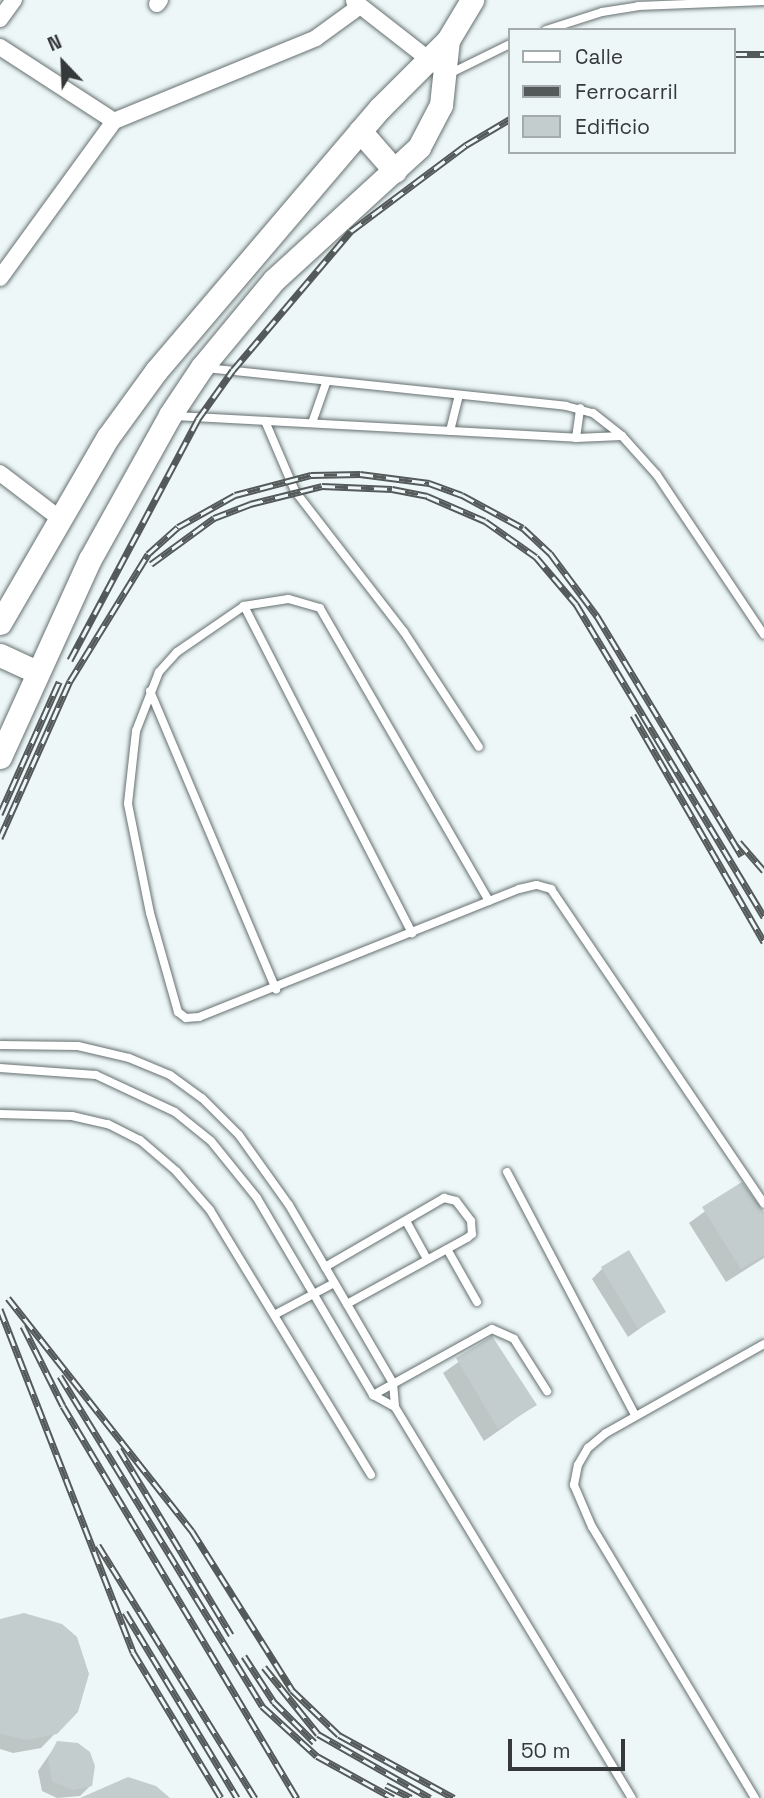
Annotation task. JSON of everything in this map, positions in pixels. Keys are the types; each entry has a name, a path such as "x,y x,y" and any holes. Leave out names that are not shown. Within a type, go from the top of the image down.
{"main road":[{"path":"0,623 108,437 156,371 360,131 448,40 472,0"},
{"path":"0,757 90,559 170,415 202,368 315,238 395,171 431,128 446,76 448,40"},
{"path":"360,131 395,171"},
{"path":"0,655 37,672"}],"street":[{"path":"0,19 14,0"},
{"path":"0,278 114,121 316,37 356,3 429,59 446,76"},
{"path":"0,47 114,121"},
{"path":"0,473 59,518"}],"lane":[{"path":"552,28 602,12 638,6 764,1"},
{"path":"446,76 508,45"},
{"path":"202,368 580,408 604,419 622,436 706,543 764,635"},
{"path":"312,423 326,383"},
{"path":"450,431 459,396"},
{"path":"576,438 580,408"},
{"path":"170,415 576,438 622,436"},
{"path":"265,421 295,491 404,632 480,747"},
{"path":"489,901 320,608 288,599 244,607 177,652 159,672 150,691 130,757 128,804 173,1000 186,1018 276,989 489,901 537,885 551,888 764,1204"},
{"path":"244,607 412,933"},
{"path":"150,691 276,989"},
{"path":"0,1045 78,1046 129,1058 191,1090 220,1114 254,1155 347,1304 393,1382 395,1407 632,1798"},
{"path":"0,1068 96,1075 175,1112 211,1141 247,1184 373,1395 395,1407"},
{"path":"0,1114 72,1116 108,1124 140,1140 176,1171 210,1210 276,1314 371,1475"},
{"path":"507,1172 635,1415"},
{"path":"325,1268 444,1198 456,1201 471,1221 472,1234 347,1304"},
{"path":"406,1221 427,1259"},
{"path":"447,1249 477,1302"},
{"path":"276,1314 334,1283"},
{"path":"373,1395 481,1332 500,1329 514,1339 547,1391"},
{"path":"755,1798 580,1505 574,1485 578,1465 588,1448 635,1415 764,1344"}],"building":[{"path":"742,1182 764,1212 764,1255 741,1269 702,1207"},
{"path":"629,1250 666,1312 638,1329 601,1267"},
{"path":"492,1336 537,1405 498,1429 456,1358"},
{"path":"24,1613 62,1624 77,1637 89,1674 78,1712 57,1734 27,1740 0,1734 0,1619"},
{"path":"57,1741 78,1743 90,1752 95,1766 92,1786 72,1790 52,1781 48,1759"},
{"path":"128,1777 156,1786 170,1798 80,1798"}],"railway":[{"path":"736,54 764,54"},
{"path":"70,660 198,419 233,370 351,231 466,145 508,120"},
{"path":"0,838 70,681 148,554 178,527 235,495 311,475 360,474 429,483 462,495 523,528 550,553 597,616 742,856"},
{"path":"151,564 214,518 250,504 322,486 392,489 427,496 485,521 536,557 576,604 764,917"},
{"path":"0,814 59,682"},
{"path":"633,715 764,942"},
{"path":"739,842 764,871"},
{"path":"8,1298 192,1531 292,1690 339,1735 454,1798"},
{"path":"0,1309 133,1652 221,1798"},
{"path":"23,1326 63,1406 297,1798"},
{"path":"60,1376 262,1706 317,1756 393,1798"},
{"path":"119,1449 231,1635"},
{"path":"98,1545 255,1798"},
{"path":"125,1612 237,1798"},
{"path":"244,1656 274,1702 314,1742"},
{"path":"264,1667 318,1734 430,1798"},
{"path":"386,1785 411,1798"}]}
